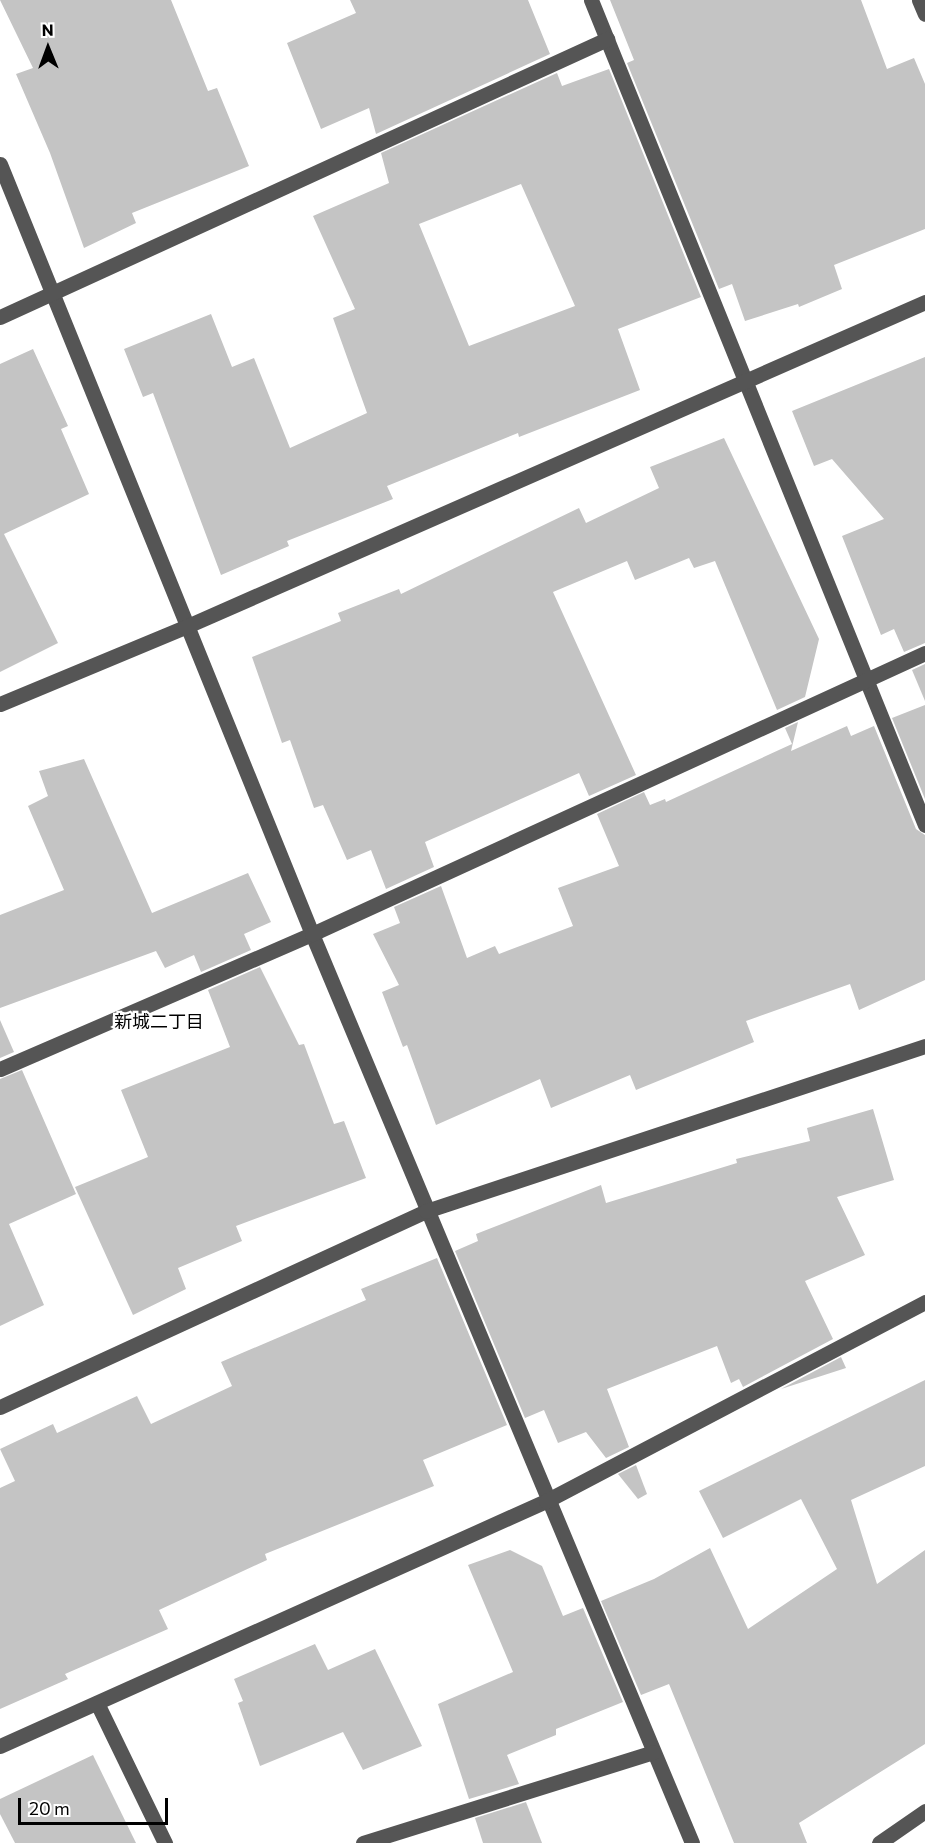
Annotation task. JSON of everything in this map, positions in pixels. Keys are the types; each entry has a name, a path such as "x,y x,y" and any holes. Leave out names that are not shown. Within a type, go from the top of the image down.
{"street":[{"path":"591,0 925,825"},
{"path":"920,0 925,14"},
{"path":"0,317 607,39"},
{"path":"0,164 185,627 546,1501 692,1843"},
{"path":"0,704 185,627 746,383 925,302"},
{"path":"0,1069 312,934 866,678 925,653"},
{"path":"0,1407 426,1211 925,1046"},
{"path":"0,1746 546,1501 925,1302"},
{"path":"97,1703 165,1843"},
{"path":"363,1843 653,1752"},
{"path":"879,1843 925,1810"}],"building":[{"path":"0,0 171,0 208,91 217,88 249,166 132,213 136,223 84,248 50,153 16,74 33,68"},
{"path":"350,0 528,0 550,54 376,134 369,108 321,129 287,43 356,13"},
{"path":"610,0 861,0 887,69 914,58 925,84 925,229 834,265 842,289 799,307 798,304 745,321 732,284 719,289 627,63 634,60"},
{"path":"609,69 701,297 618,329 640,390 519,437 518,433 387,486 393,499 287,541 289,546 221,575 153,393 143,397 124,349 211,314 232,367 254,358 290,448 367,413 333,318 355,309 313,216 389,183 381,153 557,73 562,86","holes":["521,184 575,306 469,346 419,224"]},
{"path":"33,349 68,426 61,429 89,494 4,534 58,643 0,672 0,364"},
{"path":"925,357 925,643 904,652 894,629 881,635 842,536 884,519 832,459 814,466 792,411"},
{"path":"724,438 819,639 805,697 777,710 715,561 694,568 689,558 635,580 627,561 553,592 636,775 589,796 579,773 425,842 434,867 386,889 371,850 347,860 323,805 314,808 290,740 282,743 252,657 341,621 338,613 399,589 401,594 579,508 586,523 659,488 650,467"},
{"path":"925,664 925,701 912,670"},
{"path":"925,705 925,799 892,718"},
{"path":"798,722 791,751 847,726 851,736 874,726 916,829 925,835 925,980 859,1010 850,984 746,1021 754,1042 636,1090 630,1075 551,1108 540,1079 436,1125 407,1045 403,1047 382,992 399,985 373,934 400,923 394,907 441,886 467,958 495,946 499,954 573,926 558,888 619,866 597,814 644,792 650,805 665,799 666,802 792,744 785,728"},
{"path":"84,759 152,913 248,873 271,922 244,934 251,950 201,972 194,955 165,968 156,951 0,1008 0,915 64,890 28,806 48,796 39,771"},
{"path":"260,967 299,1045 304,1044 334,1124 344,1121 366,1178 236,1226 242,1241 178,1268 186,1289 133,1315 75,1187 148,1157 121,1090 230,1047 208,990"},
{"path":"0,1020 14,1052 0,1058"},
{"path":"22,1070 76,1194 9,1224 44,1305 0,1326 0,1079"},
{"path":"873,1109 894,1180 837,1197 865,1255 805,1281 833,1339 743,1387 739,1379 731,1383 717,1346 607,1389 629,1447 606,1458 586,1432 558,1443 544,1410 525,1418 455,1251 478,1241 476,1234 601,1185 606,1203 737,1163 736,1159 810,1141 807,1128"},
{"path":"437,1258 507,1425 423,1460 434,1486 265,1554 267,1560 159,1610 168,1629 65,1674 68,1679 0,1709 0,1488 15,1481 0,1449 53,1424 57,1433 137,1396 151,1424 232,1386 221,1362 366,1300 361,1289"},
{"path":"841,1357 846,1368 781,1389"},
{"path":"925,1380 925,1466 851,1500 877,1584 925,1550 925,1744 799,1823 807,1843 734,1843 669,1684 641,1695 601,1601 654,1579 710,1548 748,1629 837,1569 801,1499 723,1538 699,1491"},
{"path":"636,1465 647,1494 638,1499 618,1474"},
{"path":"510,1550 542,1566 563,1616 583,1608 623,1702 556,1729 556,1735 507,1755 519,1784 469,1799 438,1704 513,1672 468,1565"},
{"path":"315,1644 328,1670 375,1649 422,1746 363,1770 343,1732 260,1766 238,1703 243,1701 234,1679"},
{"path":"93,1755 136,1843 15,1843 0,1814 0,1799"},
{"path":"526,1802 542,1843 483,1843 475,1818"}],"district":[{"name":"新城二丁目","path":"159,1021"}]}
